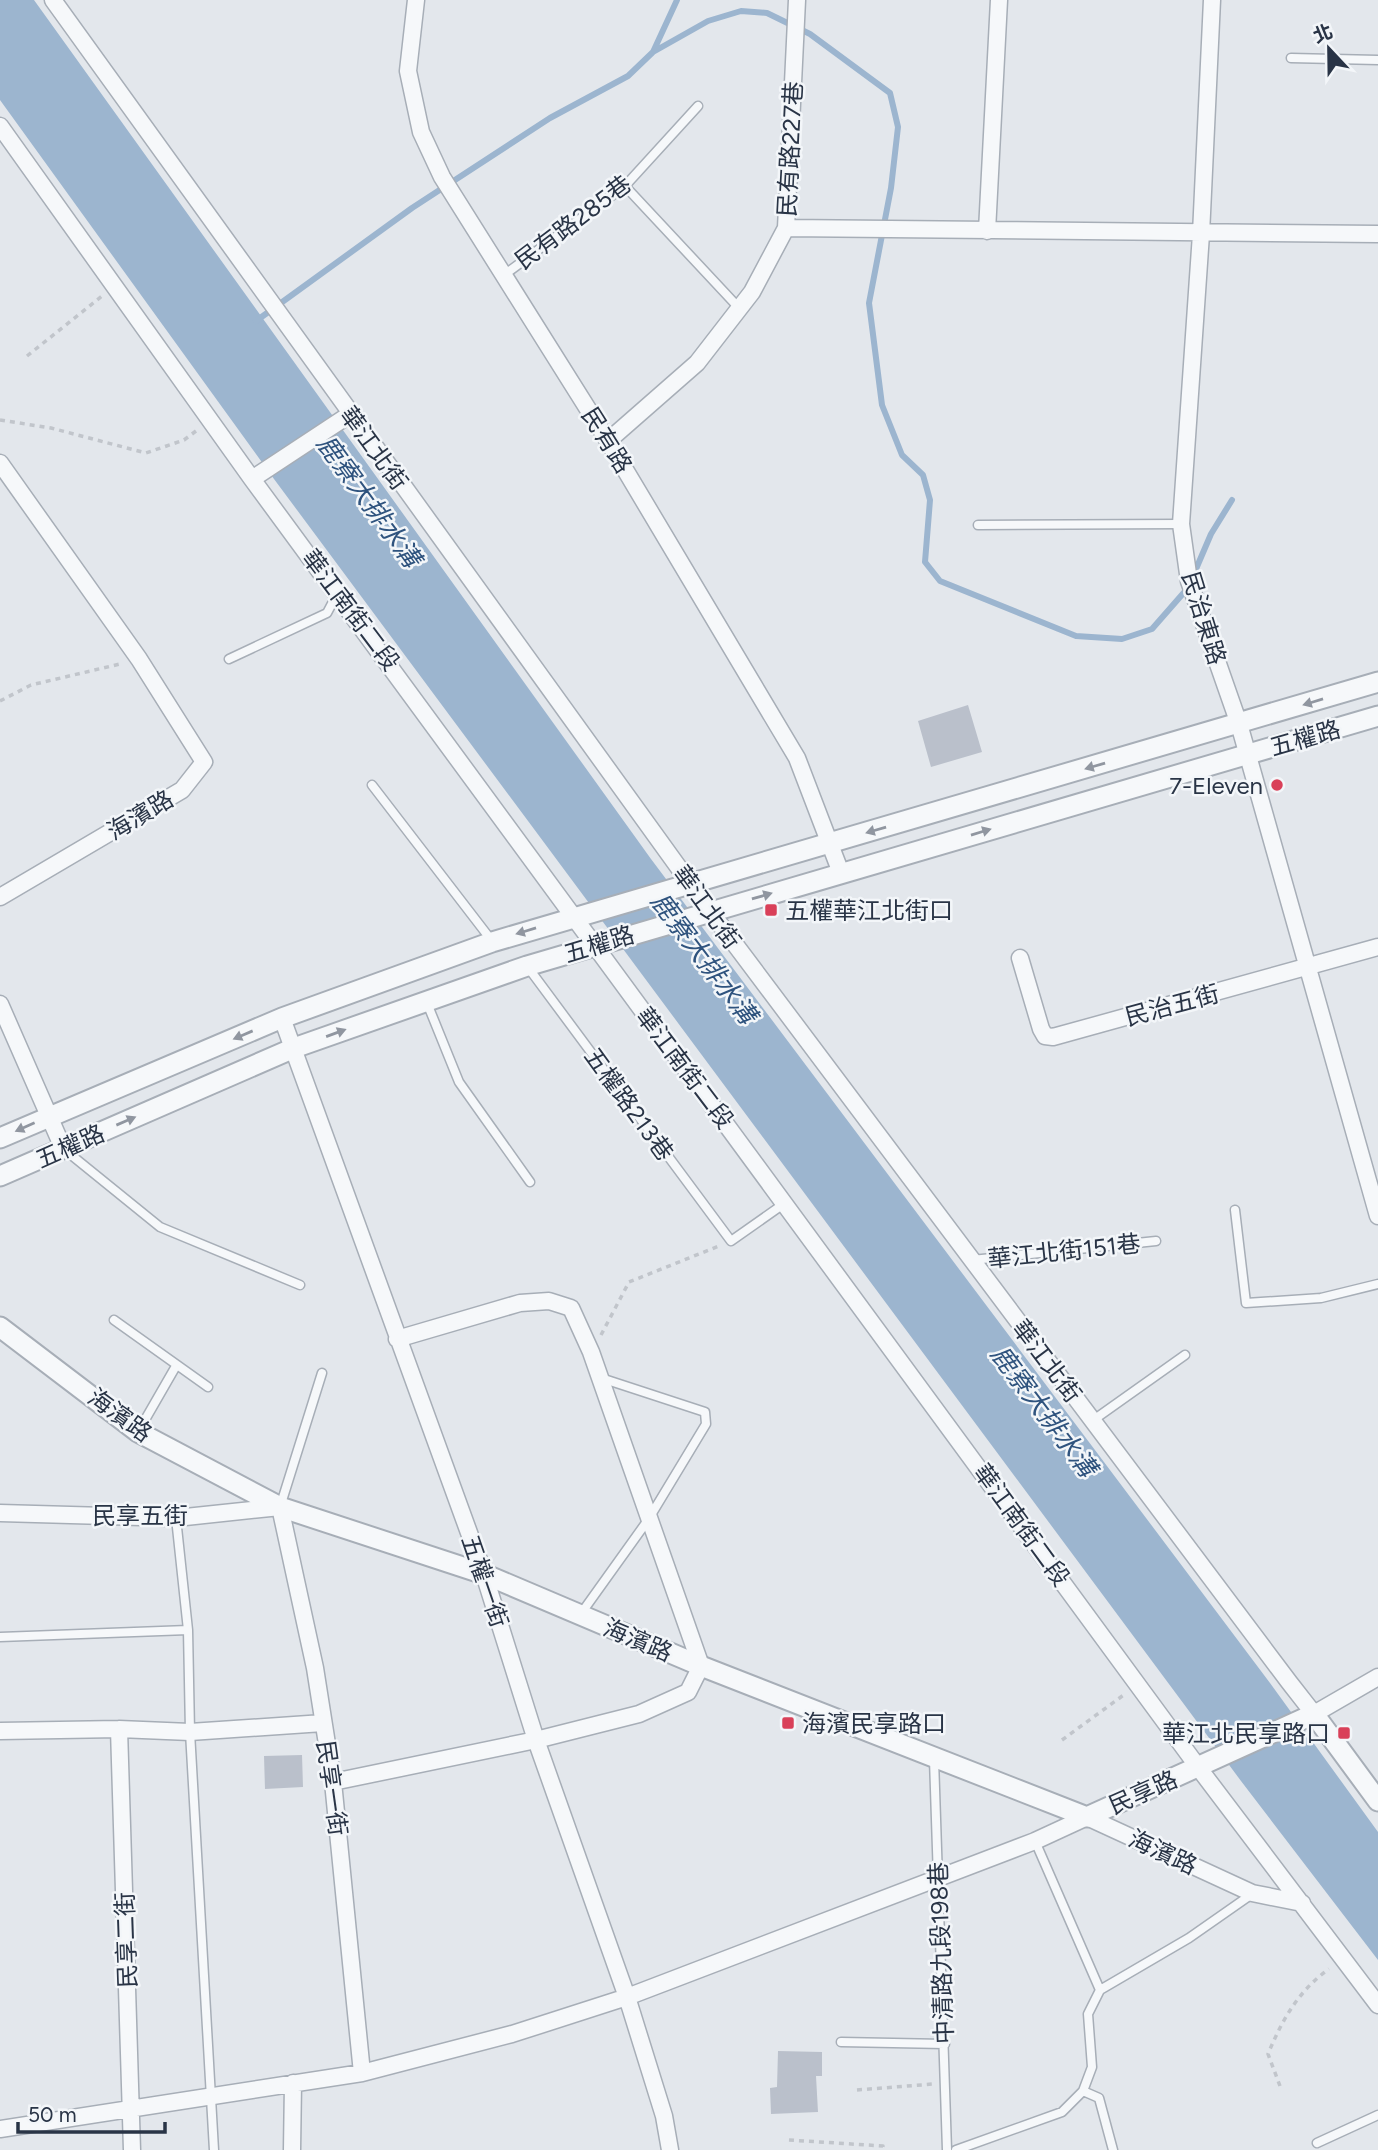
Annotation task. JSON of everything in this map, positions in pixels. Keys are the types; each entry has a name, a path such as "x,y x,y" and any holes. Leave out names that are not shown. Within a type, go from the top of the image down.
{"street":[{"name":"華江北街","path":"53,0 346,417 685,884 703,913 972,1260 1378,1801"},
{"name":"民有路227巷","path":"608,441 697,363 752,292 786,228 797,0"},
{"path":"987,231 999,0"},
{"name":"民治東路","path":"1212,0 1201,234 1181,524 1189,581 1239,724 1308,968 1371,1165 1378,1216"},
{"name":"民有路","path":"412,1 408,71 421,132 442,177 608,441 797,758 841,873"},
{"name":"華江南街二段","path":"0,125 212,419 258,475 338,592 584,913 785,1203 1198,1767 1345,1957 1378,2005"},
{"path":"786,228 1378,234"},
{"path":"258,475 346,417"},
{"name":"海濱路","path":"0,463 139,659 204,762 182,790 0,897"},
{"name":"五權路","path":"0,1138 282,1018 492,942 1378,682"},
{"name":"五權路","path":"0,1176 294,1048 527,966 1378,716"},
{"name":"民治五街","path":"1020,958 1041,1029 1045,1036 1053,1037 1378,947"},
{"path":"0,1004 63,1148"},
{"name":"五權一街","path":"282,1018 357,1217 397,1339 484,1574 536,1740 627,1997 664,2116 670,2150"},
{"path":"333,1782 536,1740 639,1714 688,1692 701,1666 648,1520 592,1352 571,1308 549,1301 520,1303 397,1339"},
{"name":"海濱路","path":"0,1327 138,1432 280,1507 484,1574 701,1666 1087,1817 1252,1894 1302,1903"},
{"name":"民享五街","path":"0,1513 176,1518 280,1507"},
{"name":"民享一街","path":"280,1507 314,1668 333,1782 362,2073"},
{"path":"1314,1714 1378,1676"},
{"name":"民享路","path":"1087,1817 1314,1714"},
{"path":"0,1731 119,1729 190,1732 323,1724"},
{"name":"民享二街","path":"119,1729 132,2150"},
{"path":"0,2129 362,2073 512,2034 627,1997 1035,1841 1087,1817"},
{"path":"292,2150 293,2083"}],"lane":[{"path":"1291,58 1378,60"},
{"name":"民有路285巷","path":"504,275 625,186 698,106"},
{"path":"625,186 739,308"},
{"path":"978,525 1181,524"},
{"path":"229,659 327,613 338,592"},
{"path":"372,785 492,942"},
{"name":"五權路213巷","path":"527,966 731,1241"},
{"path":"426,1000 459,1082 530,1182"},
{"path":"63,1148 160,1227 300,1285"},
{"path":"731,1241 785,1203"},
{"path":"1235,1210 1246,1303 1321,1298 1378,1284"},
{"name":"華江北街151巷","path":"972,1260 1156,1241"},
{"path":"114,1320 208,1387"},
{"path":"1092,1421 1185,1355"},
{"path":"138,1432 176,1366"},
{"path":"280,1507 322,1373"},
{"path":"580,1615 648,1520 706,1424 705,1412 600,1378"},
{"path":"176,1518 188,1630 190,1732 214,2150"},
{"path":"0,1637 188,1630"},
{"name":"中清路九段198巷","path":"934,1756 946,2043 947,2150"},
{"path":"1035,1841 1100,1990"},
{"path":"956,2150 1062,2112 1083,2091 1092,2067 1088,2014 1100,1990 1189,1938 1252,1894"},
{"path":"841,2042 946,2043"},
{"path":"1083,2091 1099,2098 1113,2150"},
{"path":"1317,2143 1378,2115"}],"path":[{"path":"27,356 115,286"},
{"path":"0,419 51,428 146,453 184,440 212,419"},
{"path":"0,701 31,685 139,659"},
{"path":"592,1352 629,1282 731,1241"},
{"path":"1062,1740 1139,1685"},
{"path":"1280,2086 1268,2054 1280,2024 1307,1985 1345,1957"},
{"path":"857,2090 946,2082"},
{"path":"789,2140 883,2146 882,2150"}],"water":[{"name":"鹿寮大排水溝","path":"0,0 34,0 651,859 1270,1683 1378,1832 1378,1960 1241,1781 274,479 0,100"}],"building":[{"path":"968,705 982,752 931,767 918,721"},
{"path":"302,1755 303,1787 265,1789 264,1756"},
{"path":"778,2051 822,2052 822,2076 816,2076 818,2112 771,2114 770,2088 777,2087"}],"waterway":[{"path":"653,52 677,0"},
{"path":"256,321 412,208 550,118 628,76 653,52 708,21 741,11 767,13 810,34 890,93 898,127 891,188 869,303 882,405 902,455 923,475 930,500 925,562 940,581 1076,636 1122,639 1152,629 1187,589"},
{"path":"1193,576 1211,534 1232,500"}],"place":[{"name":"7-Eleven","path":"1277,785"},
{"name":"五權華江北街口","path":"771,910"},
{"name":"海濱民享路口","path":"788,1723"},
{"name":"華江北民享路口","path":"1344,1733"}]}
